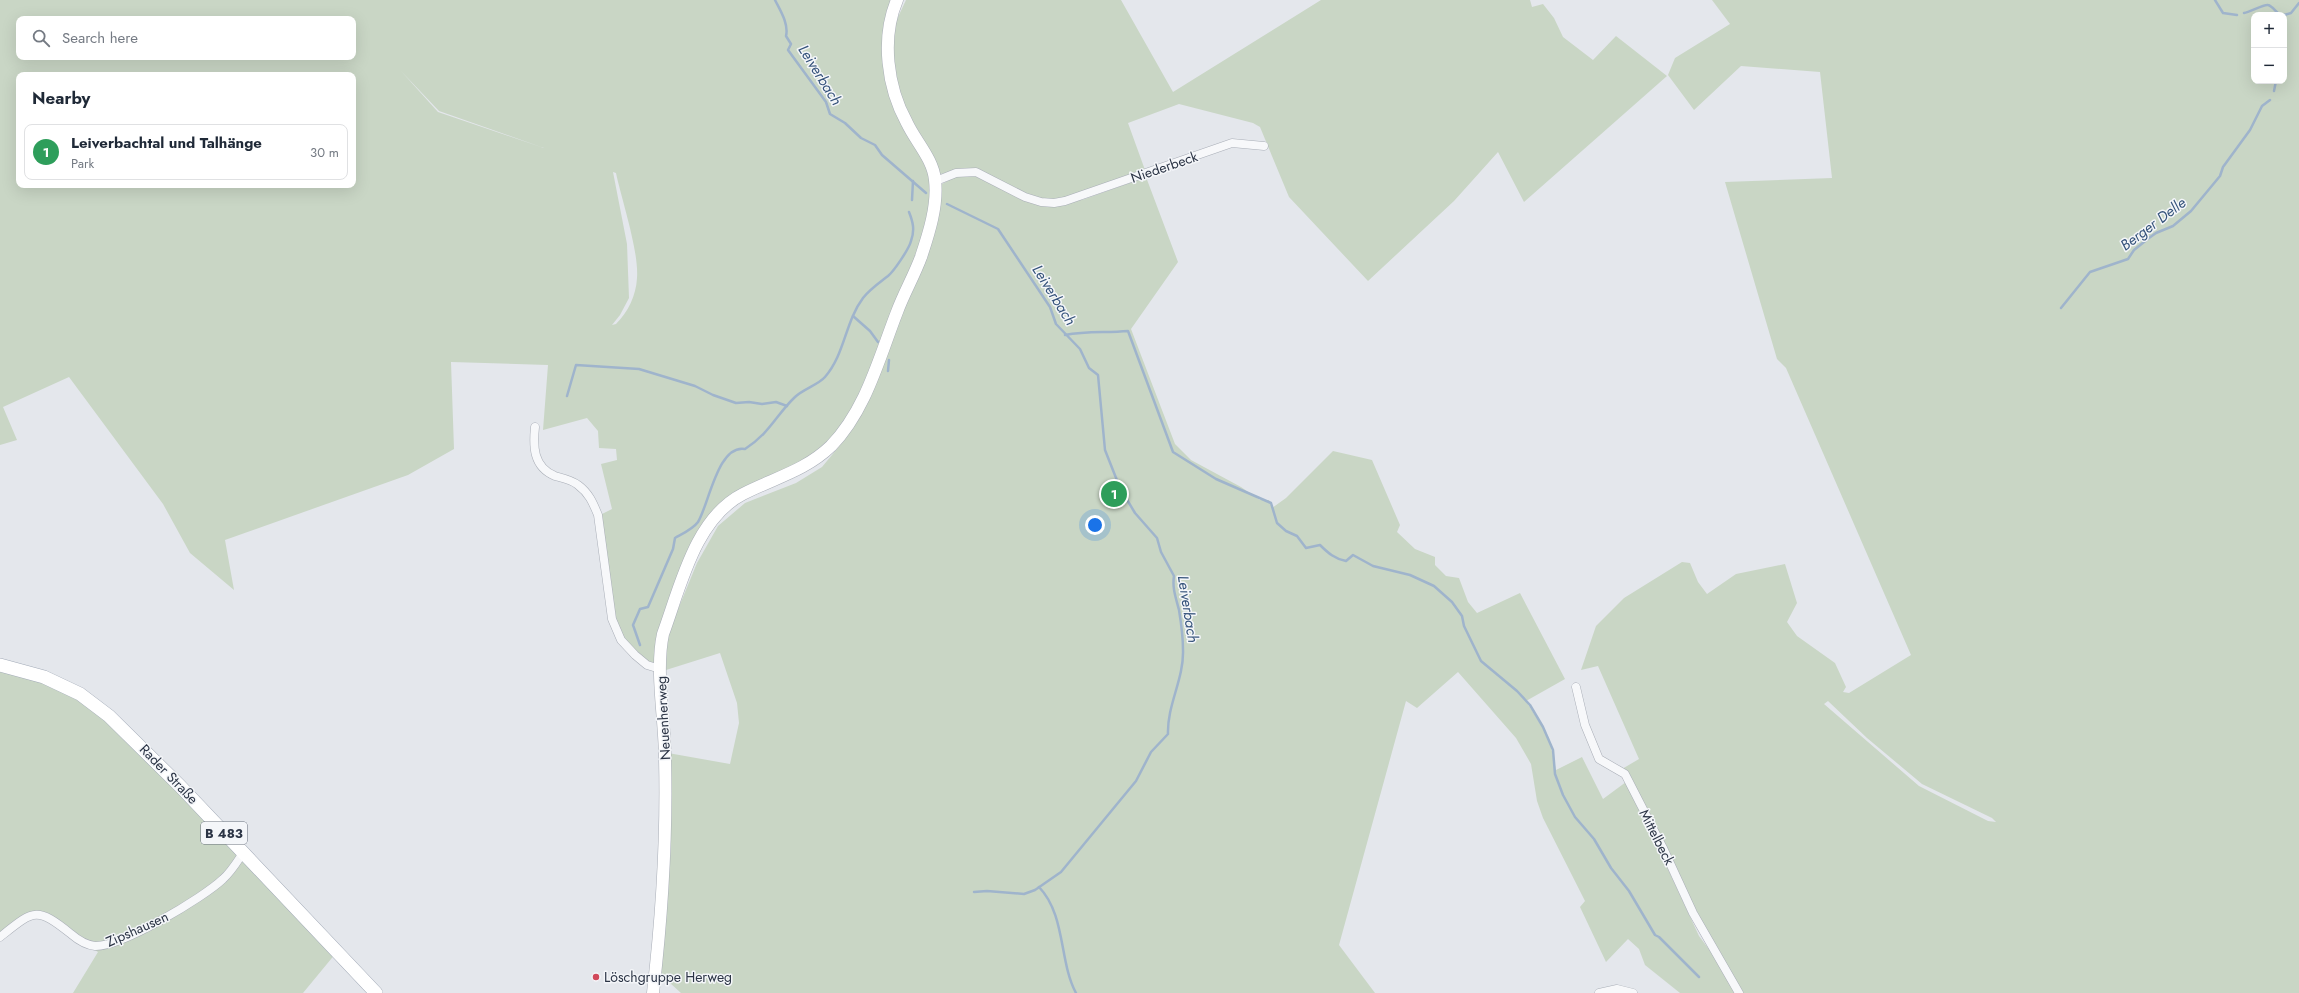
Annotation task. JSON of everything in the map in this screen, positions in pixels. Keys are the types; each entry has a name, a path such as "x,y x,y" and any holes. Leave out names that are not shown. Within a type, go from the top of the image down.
{"main road":[{"name":"Rader Straße","path":"0,664 29,671 54,681 80,694 109,716 180,786 376,993"}],"street":[{"path":"660,669 659,652 663,634 701,536 711,520 724,507 741,495 809,464 832,444 855,412 882,355 896,313 920,259 931,220 936,181 933,168 906,122 894,90 888,45 891,15 897,0"},
{"name":"Niederbeck","path":"936,181 956,173 976,172 1025,197 1041,202 1065,201 1232,143 1264,146"},
{"name":"Neuenherweg","path":"535,427 533,448 541,466 550,474 577,484 592,499 598,515 612,619 621,640 647,665 660,669 665,722 665,851 653,993"},
{"name":"Mittelbeck","path":"1576,687 1585,725 1599,759 1624,774 1663,848 1693,913 1739,993"},
{"name":"Zipshausen","path":"0,937 24,919 36,914 45,915 86,944 94,946 114,942 178,910 210,890 224,879 243,853"},
{"path":"1599,993 1617,989 1634,993"}],"green space":[{"path":"0,0 894,0 893,96 941,188 942,184 957,176 975,173 1025,201 1082,200 1146,177 1178,262 1131,329 1175,444 1191,460 1241,487 1260,500 1269,500 1272,508 1286,498 1333,451 1372,460 1400,525 1397,532 1415,549 1435,557 1435,565 1446,576 1459,578 1468,602 1477,613 1520,593 1565,679 1526,701 1549,738 1556,770 1582,757 1603,799 1626,782 1628,783 1699,936 1723,968 1735,993 1680,993 1645,965 1639,949 1628,939 1606,962 1580,907 1585,901 1543,818 1537,801 1531,764 1516,738 1458,672 1417,708 1406,701 1339,945 1375,993 681,993 659,973 671,848 668,753 730,764 739,723 737,703 720,653 666,670 667,636 697,563 718,526 745,503 796,483 822,467 846,438 853,411 827,445 708,517 655,662 652,663 647,662 621,639 613,618 600,515 612,509 601,464 617,460 616,449 599,448 598,431 587,418 543,430 548,365 451,362 454,449 408,475 225,540 234,590 190,553 163,504 69,377 3,407 17,440 0,445","holes":["401,71 439,111 544,148 438,112","613,172 616,173 633,240 637,278 635,291 628,309 616,324 612,325 620,315 629,298 627,244"]},
{"path":"906,0 1121,0 1173,92 1321,0 1530,0 1532,7 1543,4 1554,18 1563,37 1593,60 1616,36 1667,76 1524,202 1498,152 1454,201 1368,281 1289,197 1260,127 1253,123 1179,104 1128,123 1145,170 1054,201 1026,195 975,169 940,174 934,158 897,94 891,32"},
{"path":"1712,0 2299,0 2299,993 1741,993 1694,912 1622,769 1639,759 1598,666 1581,670 1596,626 1624,598 1682,562 1690,563 1698,582 1707,594 1736,574 1785,564 1797,603 1787,622 1797,636 1835,663 1846,687 1843,692 1849,693 1911,655 1786,368 1777,359 1725,182 1832,178 1820,72 1741,66 1694,110 1668,75 1675,58 1730,24","holes":["1828,701 1867,738 1922,784 1992,818 1996,822 1988,821 1919,786 1824,704"]},
{"path":"0,667 21,671 99,711 336,953 303,993 73,993 98,952 37,913 0,937"}],"waterway":[{"name":"Leiverbach","path":"775,0 784,17 787,31 786,36 791,44 788,50 826,102 830,114 845,123 861,138 875,145 882,155 926,193"},
{"path":"2215,0 2223,13 2237,15"},
{"path":"2287,14 2291,13 2299,3"},
{"path":"2244,13 2268,5 2277,12"},
{"path":"2274,91 2275,84"},
{"name":"Berger Delle","path":"2061,308 2090,272 2128,259 2134,250 2149,238 2156,233 2173,226 2191,211 2220,176 2223,167 2250,130 2262,106 2270,100"},
{"path":"912,200 913,181"},
{"name":"Leiverbach","path":"947,204 998,229 1050,307 1056,324 1080,349 1089,368 1098,375 1105,450 1120,488 1135,513 1157,538 1161,552 1174,576 1174,589 1180,615 1183,645 1183,661 1170,713 1168,734 1151,752 1136,781 1061,872 1035,890 1024,894 987,891 974,892"},
{"path":"640,645 633,625 640,609 648,607 673,549 675,538 696,525 698,522 721,465 728,456 736,450 745,449 754,443 761,437 795,397 822,380 832,368 857,307 863,298 891,273 910,245 913,230 909,212"},
{"path":"853,316 870,331 878,342"},
{"path":"1065,335 1128,331 1173,452 1216,479 1271,503 1277,523 1286,531 1297,536 1306,548 1320,545 1338,559 1346,561 1353,555 1373,566 1410,575 1434,586 1452,602 1462,616 1464,626 1481,661 1517,691 1530,705 1543,727 1553,750 1555,774 1563,795 1575,817 1594,839 1611,868 1629,891 1655,935 1659,937 1699,977"},
{"path":"888,371 889,360"},
{"path":"567,396 576,365 639,369 695,386 713,395 736,403 749,402 762,404 776,402 787,406"},
{"path":"1039,887 1048,898 1054,911 1067,967 1076,993"}],"place":[{"name":"Leiverbachtal und Talhänge","path":"1114,494"},
{"name":"Löschgruppe Herweg","path":"596,977"}]}
